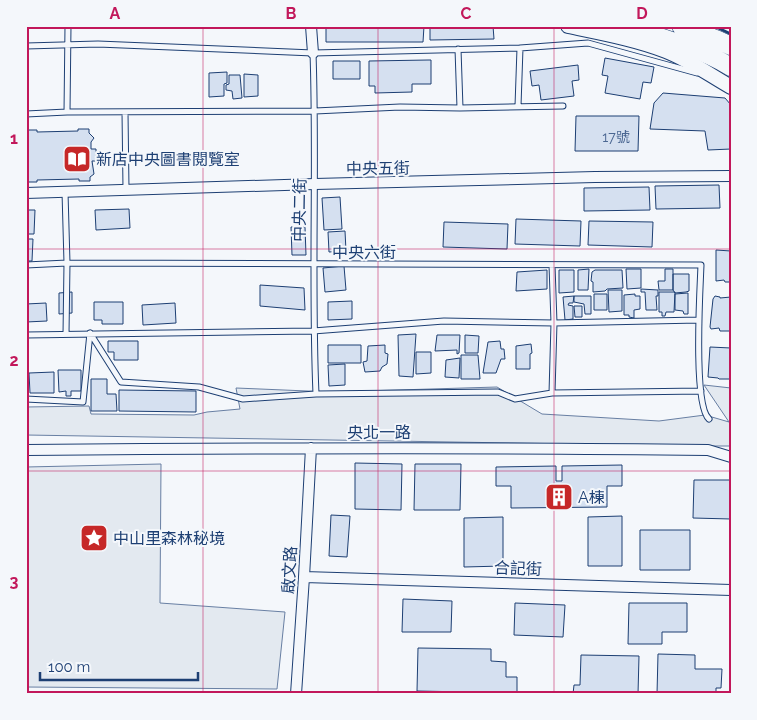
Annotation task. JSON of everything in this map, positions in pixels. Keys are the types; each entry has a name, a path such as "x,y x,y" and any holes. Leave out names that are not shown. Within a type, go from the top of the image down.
{"highway":[{"path":"623,26 672,41 717,59 731,67"},
{"path":"681,26 731,46"}],"street":[{"name":"中央二街","path":"311,26 313,53"},
{"path":"568,26 619,37 666,51 731,87"},
{"name":"中央五街","path":"26,193 595,177 731,176"},
{"name":"央北一路","path":"26,450 311,448 708,450 731,457"},
{"name":"啟文路","path":"296,694 311,448"},
{"name":"合記街","path":"304,577 731,590"}],"lane":[{"path":"67,112 68,26"},
{"path":"26,46 98,44 313,53 520,48 588,43 714,78"},
{"path":"518,106 520,48"},
{"path":"458,49 460,108"},
{"name":"中央二街","path":"313,53 315,111 313,331 316,394"},
{"path":"26,114 563,106"},
{"path":"125,112 126,189"},
{"path":"65,191 66,334"},
{"name":"中央六街","path":"26,265 67,263 701,265 699,320"},
{"path":"552,265 554,323 552,393"},
{"path":"26,334 313,331 444,321 554,323 699,320 701,391 705,415 709,419"},
{"path":"90,333 121,382 199,387 243,399 316,394 498,392 515,400 552,393 701,391"},
{"path":"26,399 83,402 90,333"}],"shaded area":[{"path":"704,385 731,388 731,446 26,435 26,407 89,406 91,414 194,415 240,409 236,388 331,392 497,387 542,414 659,421 705,415 729,422"},
{"name":"中山里森林秘境","path":"161,464 160,603 285,612 277,689 26,687 26,467"}],"building":[{"path":"326,26 424,26 423,42 326,42"},
{"path":"430,26 493,26 494,39 430,40"},
{"path":"605,58 654,67 651,83 643,82 640,99 605,93 608,76 602,75"},
{"path":"431,60 431,84 412,84 412,92 375,93 375,86 369,86 369,61"},
{"path":"333,61 360,61 360,79 333,79"},
{"path":"578,65 579,80 572,81 574,96 541,100 539,85 532,86 530,71"},
{"path":"227,72 224,96 209,97 209,73"},
{"path":"244,74 258,75 258,96 244,97"},
{"path":"229,75 240,75 242,98 233,99 232,91 226,90 226,85 229,84"},
{"path":"663,93 725,98 731,105 731,149 708,150 705,131 650,129 654,103"},
{"path":"576,116 639,116 638,151 575,151"},
{"path":"78,129 89,129 89,133 94,138 91,142 91,149 96,149 96,161 92,161 94,174 90,177 90,181 79,181 79,179 26,182 26,130 37,130 37,132 78,131"},
{"path":"719,185 720,208 656,209 655,186"},
{"path":"649,187 650,210 584,211 584,188"},
{"path":"340,197 342,229 324,230 322,198"},
{"path":"129,209 130,228 96,230 95,210"},
{"path":"26,210 35,210 34,234 26,234"},
{"path":"516,219 581,221 580,246 515,244"},
{"path":"589,221 653,222 652,247 588,245"},
{"path":"444,222 508,224 507,249 443,247"},
{"path":"291,227 305,227 306,255 292,255"},
{"path":"345,231 346,251 329,252 328,232"},
{"path":"26,239 33,239 32,261 26,261"},
{"path":"716,250 731,251 731,282 725,282 724,280 716,281"},
{"path":"344,266 346,290 325,292 323,268"},
{"path":"589,269 588,290 578,290 578,270"},
{"path":"626,269 641,269 641,288 627,289"},
{"path":"665,269 673,269 673,290 659,290 658,281 665,281"},
{"path":"547,270 547,289 516,291 517,272"},
{"path":"559,270 574,270 574,292 559,293"},
{"path":"595,270 622,270 623,288 593,292 593,282 591,281 592,272"},
{"path":"673,274 689,274 689,291 675,293 673,290"},
{"path":"260,285 304,288 305,310 260,306"},
{"path":"641,289 658,290 658,296 656,296 657,310 646,310 645,292 641,292"},
{"path":"608,290 622,290 622,311 609,312"},
{"path":"72,292 72,313 59,314 59,293"},
{"path":"659,292 675,292 674,312 666,312 665,316 662,316 662,312 659,312"},
{"path":"688,293 688,314 675,310 675,294"},
{"path":"594,294 607,294 607,310 594,310"},
{"path":"635,294 635,296 640,296 640,309 634,310 634,318 624,315 624,295"},
{"path":"574,296 591,296 591,314 585,314 584,304 574,302"},
{"path":"574,296 573,303 568,305 573,306 573,319 565,320 563,297"},
{"path":"715,296 720,298 731,297 731,331 720,331 719,328 711,329 710,327"},
{"path":"352,301 352,319 328,320 328,302"},
{"path":"94,302 123,302 123,324 102,324 102,320 94,320"},
{"path":"46,303 47,321 26,322 26,304"},
{"path":"175,303 176,323 143,325 142,305"},
{"path":"574,306 582,306 582,317 575,317"},
{"path":"416,334 413,377 399,376 398,335"},
{"path":"437,335 460,335 459,353 457,354 457,350 435,351"},
{"path":"465,335 479,336 478,353 465,353"},
{"path":"108,341 138,341 138,360 114,360 114,352 108,352"},
{"path":"500,341 501,349 504,349 505,359 501,359 496,373 483,373 488,342"},
{"path":"531,344 530,369 516,369 516,346"},
{"path":"328,345 361,345 361,363 328,363"},
{"path":"385,345 385,353 388,354 387,364 380,371 365,372 363,362 367,361 368,346"},
{"path":"710,347 731,348 731,379 708,377"},
{"path":"416,352 431,352 431,373 416,374"},
{"path":"461,355 478,355 480,379 461,379"},
{"path":"460,358 459,378 445,377 446,360"},
{"path":"345,364 345,385 329,386 328,365"},
{"path":"58,370 81,370 81,391 71,391 71,396 66,396 66,391 59,392"},
{"path":"54,372 54,393 30,393 29,373"},
{"path":"91,379 107,379 107,394 116,394 117,411 91,411"},
{"path":"119,390 196,391 196,412 119,411"},
{"path":"355,463 402,464 401,510 355,509"},
{"path":"415,464 461,464 460,510 414,510"},
{"name":"A棟","path":"622,465 622,486 607,486 607,507 511,508 511,486 496,486 496,467 556,466 556,481 562,481 562,466"},
{"path":"694,480 731,480 731,519 693,518"},
{"path":"331,515 350,516 347,557 329,556"},
{"path":"622,516 622,566 588,566 588,517"},
{"path":"503,517 503,566 464,567 464,518"},
{"path":"640,530 690,530 690,570 640,570"},
{"path":"403,599 452,601 451,632 402,632"},
{"path":"515,603 565,605 563,637 514,635"},
{"path":"629,603 687,603 687,632 662,632 662,644 628,644"},
{"path":"418,648 491,649 491,661 506,662 506,677 517,677 517,693 417,691"},
{"path":"658,654 695,655 695,669 722,669 721,688 716,688 716,694 657,694"},
{"path":"581,655 639,656 638,694 573,694 574,685 580,685"}],"wall":[{"path":"714,26 731,34"}],"place":[{"name":"新店中央圖書閱覽室","path":"77,159"},
{"name":"A棟","path":"559,497"},
{"name":"中山里森林秘境","path":"94,538"}]}
